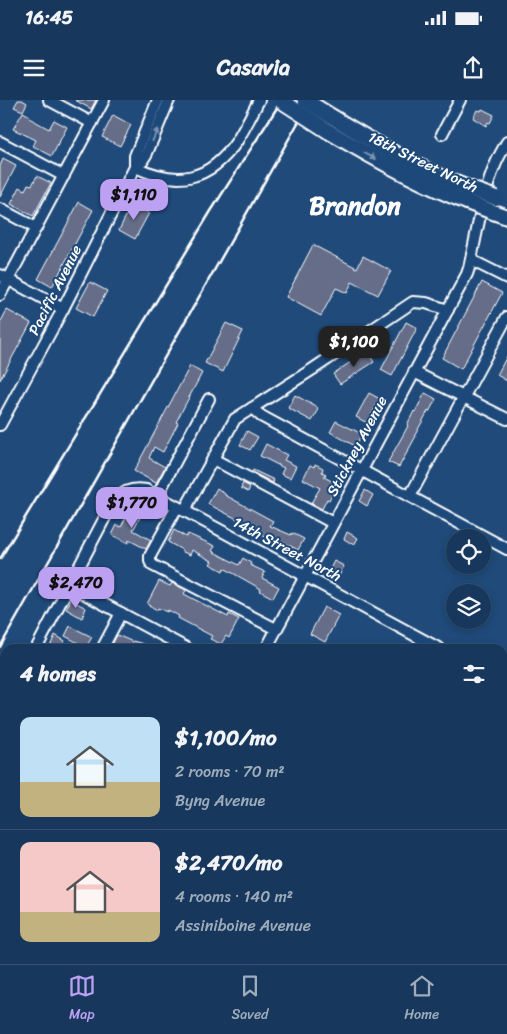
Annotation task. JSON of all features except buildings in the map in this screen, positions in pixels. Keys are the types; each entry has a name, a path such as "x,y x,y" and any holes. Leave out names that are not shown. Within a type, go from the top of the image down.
{"main road":[{"path":"280,100 331,125"},
{"path":"305,100 331,125"},
{"name":"18th Street North","path":"331,125 430,172 469,196 495,202 507,217"}],"street":[{"path":"48,100 92,123"},
{"path":"0,295 4,278 36,228 104,100"},
{"name":"Pacific Avenue","path":"0,425 63,309 134,167 135,156 158,100"},
{"name":"Pacific Avenue","path":"134,167 142,161 147,153 169,100"},
{"path":"134,167 166,178 181,178 202,173 215,165 230,150 259,100"},
{"path":"442,134 460,100"},
{"path":"0,142 64,176"},
{"name":"Stickney Avenue","path":"268,644 467,274 495,202 496,162 507,142"},
{"path":"0,208 36,228"},
{"path":"471,260 507,278"},
{"path":"4,278 63,309"},
{"path":"276,629 152,565 150,556 213,459 235,419 413,302 426,303 448,310"},
{"path":"410,496 507,317"},
{"path":"414,372 507,419"},
{"path":"156,496 209,399"},
{"path":"252,408 261,416 507,549"},
{"path":"213,459 333,523"},
{"name":"14th Street North","path":"70,586 112,504 119,497 136,488 146,490 431,644"},
{"path":"39,644 70,586 179,644"},
{"path":"105,644 121,613"}],"railway":[{"path":"0,559 211,211 282,100"},
{"path":"2,644 311,100"}],"district":[{"name":"Brandon","path":"355,205"}]}
